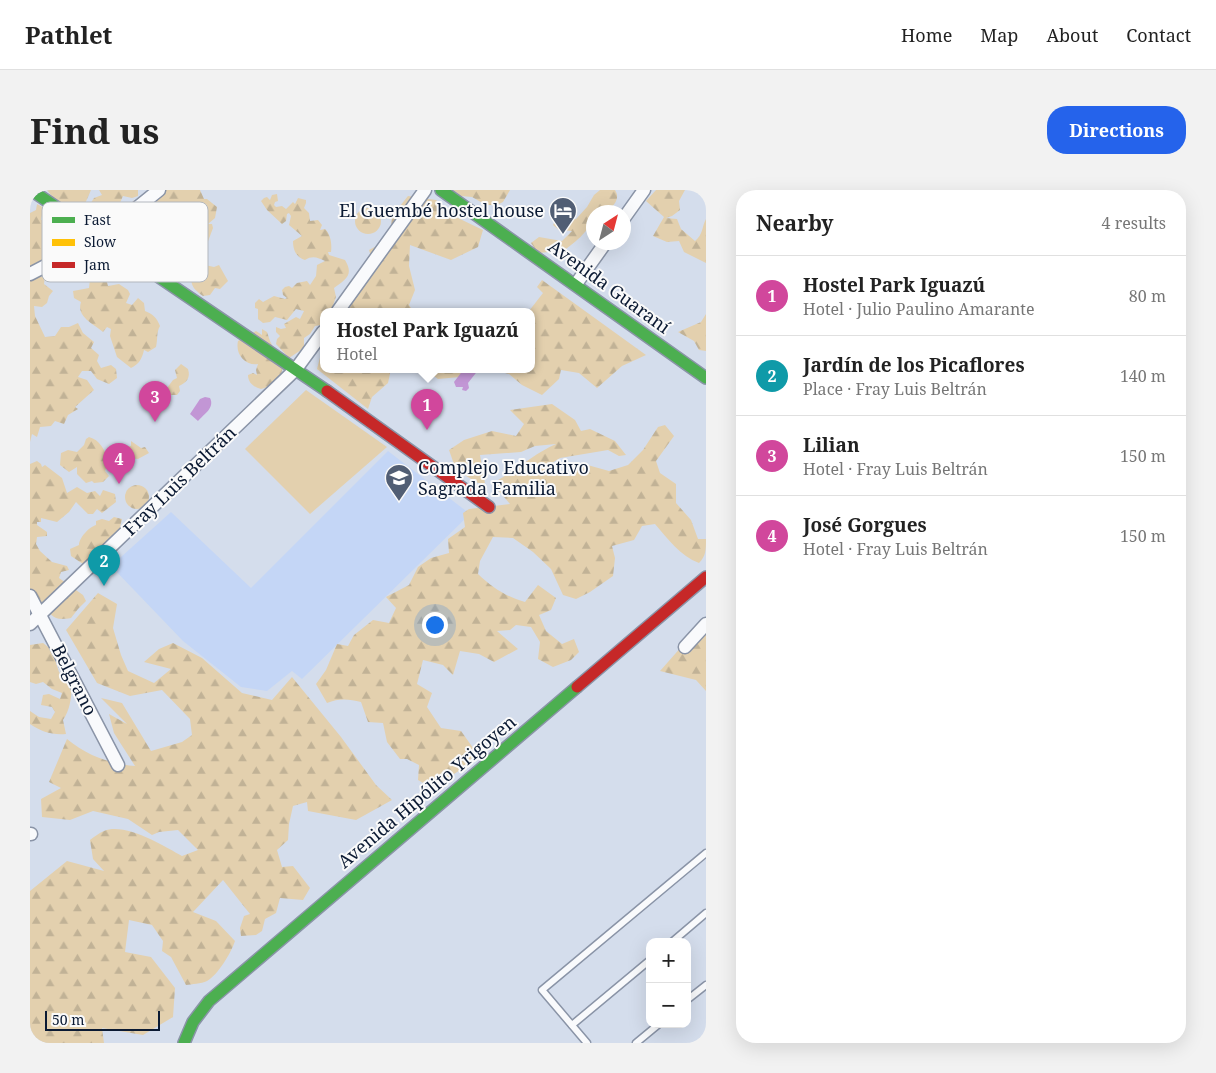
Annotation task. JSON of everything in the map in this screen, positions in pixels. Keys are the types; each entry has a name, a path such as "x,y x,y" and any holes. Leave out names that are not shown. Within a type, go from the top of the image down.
{"main road":[{"path":"31,190 49,202"},
{"name":"Avenida Guaraní","path":"441,190 706,377"},
{"path":"167,282 489,506"},
{"name":"Avenida Hipólito Yrigoyen","path":"184,1043 193,1022 208,1001 706,578"}],"street":[{"path":"144,202 159,190"},
{"path":"340,308 425,190"},
{"path":"631,208 644,190"},
{"path":"576,284 600,250"},
{"path":"30,274 42,268"},
{"name":"Fray Luis Beltrán","path":"30,624 296,370 320,336"},
{"name":"Belgrano","path":"30,596 118,764"},
{"path":"685,647 706,624"}],"lane":[{"path":"587,1043 542,990 706,853"},
{"path":"677,938 706,913"},
{"path":"572,1026 646,963"},
{"path":"691,997 706,985"},
{"path":"636,1043 654,1028"}],"shaded area":[{"path":"461,373 476,373 468,383 469,388 466,391 462,390 463,387 456,387 454,382"},
{"path":"210,398 211,405 198,421 190,414 200,399"},
{"path":"388,451 470,514 302,679 292,671 267,691 241,687 183,641 111,566 171,512 251,588"}],"green space":[{"path":"47,190 91,190 86,202 59,202"},
{"path":"99,190 138,190 138,196 132,198 123,196 120,202 91,202 94,198 102,195"},
{"path":"158,190 200,190 204,199 207,199 217,207 215,218 208,224 208,202 133,201"},
{"path":"453,190 510,190 503,202 497,205 486,205 472,197 461,196"},
{"path":"600,190 615,190 617,199 613,205 588,205 594,195"},
{"path":"656,190 685,190 679,201 680,210 666,218 677,219 681,229 695,241 701,233 706,219 706,263 684,252 679,241 667,242 653,236 664,217 646,201"},
{"path":"277,194 278,201 274,205 276,207 282,206 286,209 293,202 295,204 298,198 306,200 304,208 309,213 310,221 318,220 322,225 320,230 325,229 330,237 331,252 328,252 329,255 345,260 349,269 345,279 334,288 336,297 332,308 320,308 320,325 315,326 310,334 304,338 304,348 289,358 276,344 280,336 276,332 276,327 286,328 284,324 296,317 300,319 304,311 296,309 287,320 275,317 270,322 263,323 258,319 258,309 255,308 255,303 259,299 263,302 274,296 285,299 287,298 283,295 282,290 289,286 292,288 297,283 307,281 310,285 316,276 317,265 325,261 313,257 305,260 297,255 294,250 293,241 302,236 289,225 291,216 289,213 287,214 286,221 282,224 267,210 261,201 267,197 270,200 272,195"},
{"path":"408,196 436,200 458,218 483,230 478,247 451,260 410,245 409,266 415,290 409,305 411,308 348,308 373,263 369,250 390,239 392,216"},
{"path":"37,204 42,207 42,271 30,269 30,213 36,210"},
{"path":"368,208 377,212 381,221 377,230 368,234 359,230 355,221 359,212"},
{"path":"586,208 586,230 558,255 550,250 549,252 538,253 531,243 539,237 562,241 572,231 559,230 553,225 558,216 576,219"},
{"path":"208,224 212,224 213,228 208,241"},
{"path":"219,265 228,281 220,289 215,288 210,295 203,296 192,285 192,282 208,282 208,266 214,267"},
{"path":"30,273 33,278 42,276 42,282 53,291 47,303 42,307 34,306 35,316 45,337 55,336 61,327 69,327 78,323 83,333 94,342 91,348 99,355 97,361 101,368 111,365 116,369 117,378 109,384 97,379 91,371 82,371 78,377 87,380 94,390 75,407 78,409 68,415 64,424 55,421 51,426 40,427 37,437 32,434 30,442"},
{"path":"542,280 646,355 622,366 597,388 579,373 561,370 559,379 542,395 522,385 505,373 535,373 535,308 531,308 543,293 537,287"},
{"path":"90,282 107,282 108,286 119,284 128,290 130,294 126,303 132,305 138,298 144,303 145,311 158,321 160,326 156,347 148,352 144,350 140,361 131,368 117,357 110,336 111,329 107,327 103,332 83,316 80,307 81,302 74,298 73,291 89,288"},
{"path":"706,314 706,351 699,350 694,341 678,332 701,322"},
{"path":"262,329 267,332 283,366 281,374 276,381 261,389 252,384 248,378 248,375 253,373 257,375 258,364 245,361 240,355 237,346 238,341 256,331 262,335"},
{"path":"320,358 320,371 317,369"},
{"path":"181,364 188,369 188,378 186,382 179,386 180,391 177,395 168,395 167,388 177,378 175,370"},
{"path":"322,373 390,373 388,383 372,397 368,409"},
{"path":"430,373 463,373 460,377 438,379"},
{"path":"306,390 387,447 310,514 245,449"},
{"path":"552,404 575,420 581,431 590,429 615,441 626,455 619,456 608,450 560,458 552,463 556,472 570,476 584,464 609,471 628,465 643,450 658,427 665,425 674,436 656,461 660,473 676,484 676,503 691,520 698,539 706,539 706,550 699,563 686,556 655,524 642,526 634,540 612,546 615,558 613,576 576,599 563,595 551,569 533,552 513,538 493,537 480,561 478,574 500,591 525,602 538,585 556,598 551,610 539,615 546,631 562,644 574,639 579,652 571,660 553,667 538,659 540,642 531,627 516,625 510,630 497,631 518,649 494,662 479,654 460,651 453,675 443,665 423,660 417,684 432,693 427,707 441,728 461,731 476,752 465,767 432,788 418,780 419,765 407,759 400,759 387,742 383,723 368,722 361,702 344,699 327,703 316,684 326,670 337,644 348,646 354,635 373,620 389,623 396,608 386,597 409,585 418,567 431,558 449,553 448,539 465,527 463,513 469,509 510,504 492,483 556,444 535,446 521,452 480,455 485,483 478,483 456,470 449,450 464,440 492,431 516,436 524,424 510,410"},
{"path":"89,437 99,443 108,459 114,459 116,466 112,472 106,468 105,471 109,476 103,482 94,483 92,481 86,483 77,474 77,467 69,472 60,465 61,453 68,450 77,452"},
{"path":"131,441 141,448 145,447 149,453 138,459 132,458 129,453 123,450 123,447 131,446"},
{"path":"37,461 42,467 45,465 62,478 67,493 77,487 87,493 95,491 100,496 103,490 115,494 116,502 102,513 97,509 93,514 88,514 76,502 69,512 57,522 41,518 41,522 37,522 37,525 47,532 47,536 37,537 36,544 40,551 52,562 67,566 69,570 61,572 59,578 83,595 86,601 71,618 61,619 54,617 44,602 39,602 30,607 30,464"},
{"path":"132,485 142,485 149,492 149,502 142,509 132,509 125,502 125,492"},
{"path":"114,517 122,519 120,527 123,541 83,564 71,556 70,549 79,545 85,533 96,525 96,521 102,519 109,521"},
{"path":"98,593 117,604 113,628 128,671 154,683 171,669 144,662 159,649 173,643 202,658 242,693 272,700 292,677 341,737 376,785 392,800 356,820 308,811 307,802 293,806 288,840 277,850 282,867 293,866 310,888 303,900 280,898 276,913 265,919 262,931 256,935 241,936 240,928 244,916 250,914 223,880 193,912 216,921 235,941 224,963 207,981 186,985 171,957 162,951 163,941 152,925 129,920 125,952 151,957 175,988 173,1017 143,1035 102,1028 104,1043 30,1043 30,891 67,861 104,871 93,859 90,840 104,831 113,829 133,832 155,841 182,856 198,850 178,830 159,832 152,835 128,819 93,811 70,820 42,817 41,799 61,788 49,782 67,739 82,750 99,758 135,766 114,733 109,714 127,724 101,698 122,703 151,751 182,742 192,735 190,719 162,690 130,696 97,683 66,630"},
{"path":"706,619 706,691 696,680 660,671"},
{"path":"43,643 52,650 59,672 72,687 69,708 63,720 66,734 47,732 30,724 30,711 39,717 51,719 55,712 52,707 41,705 43,695 49,694 60,699 62,693 52,689 43,682 36,684 30,682 30,645"}],"traffic: fast":[{"path":"31,190 49,202"},
{"path":"441,190 706,378"},
{"path":"166,282 327,391"},
{"path":"184,1043 193,1022 209,1001 577,687"}],"traffic: jam":[{"path":"327,391 489,507"},
{"path":"577,687 706,577"}],"place":[{"name":"El Guembé hostel house","path":"563,235"},
{"name":"Lilian","path":"155,422"},
{"name":"Hostel Park Iguazú","path":"427,430"},
{"name":"José Gorgues","path":"119,484"},
{"name":"Complejo Educativo Sagrada Familia","path":"399,502"},
{"name":"Jardín de los Picaflores","path":"104,586"}]}
